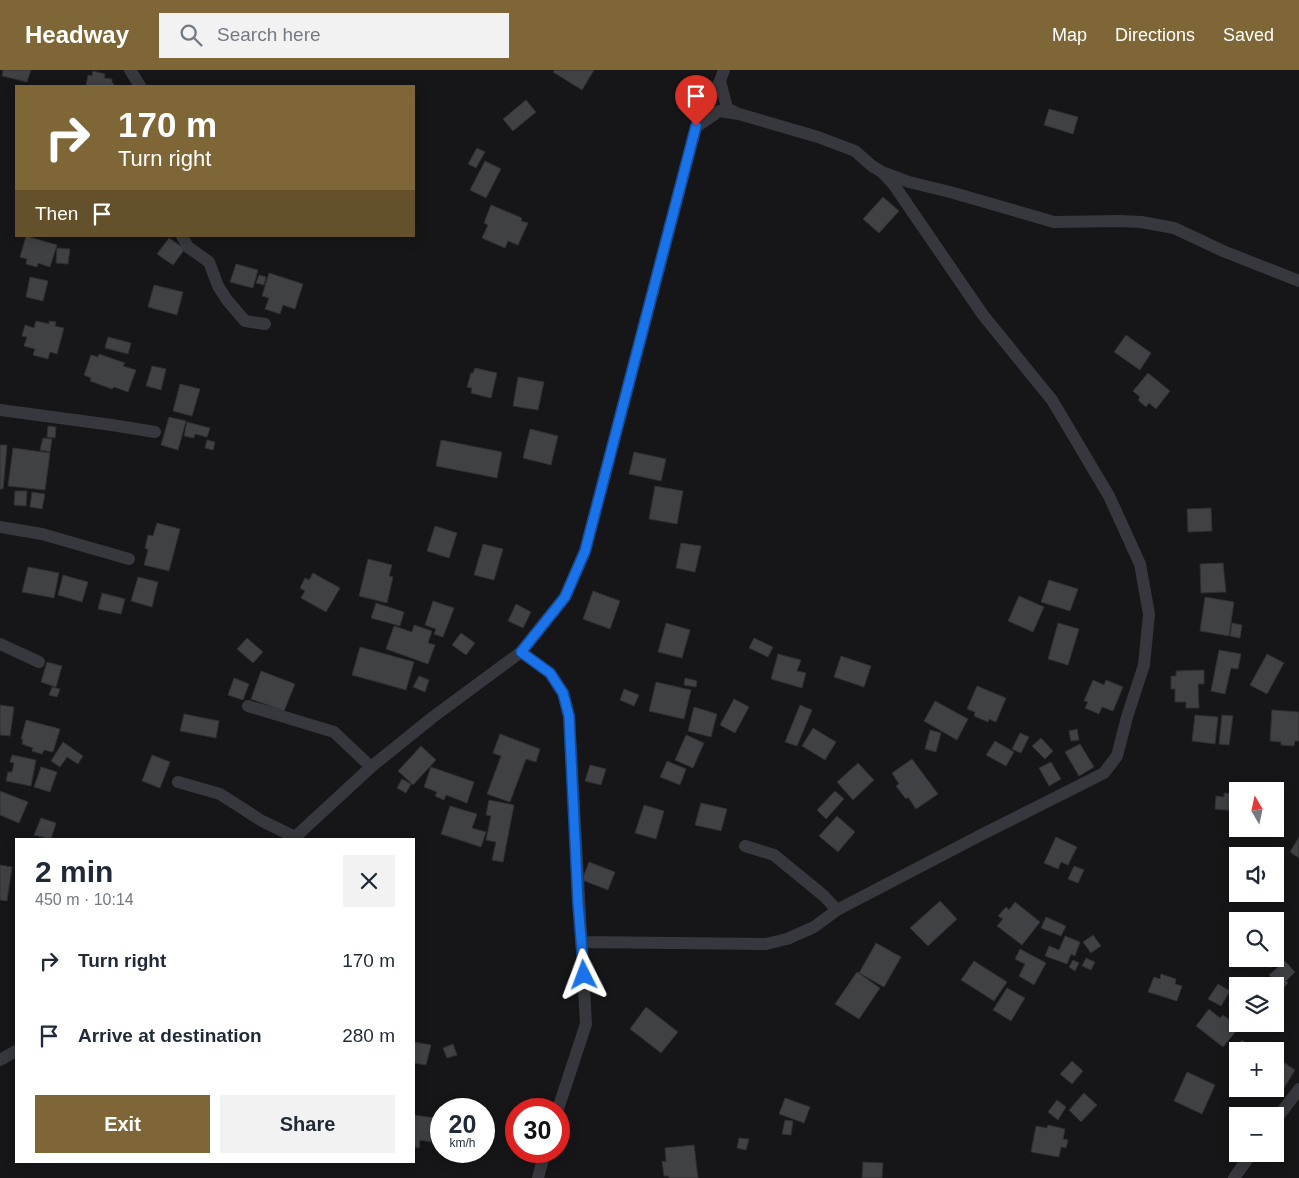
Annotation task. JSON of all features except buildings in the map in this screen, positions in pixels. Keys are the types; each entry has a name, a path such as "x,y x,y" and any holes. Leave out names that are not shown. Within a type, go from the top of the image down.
{"street":[{"path":"130,70 139,85"},
{"path":"722,76 727,108 739,114"},
{"path":"178,782 220,794 262,821 294,838 371,767 521,652 565,597 585,551 696,126 722,76"},
{"path":"696,126 719,111 739,114 818,137 855,151 882,172 909,182 1054,222 1120,221 1140,222 1174,228 1223,251 1299,281"},
{"path":"582,942 766,944 787,939 814,927 837,910 1104,773 1117,756 1127,717 1144,665 1149,614 1140,564 1109,496 1052,400 983,315 894,185 882,172"},
{"path":"183,237 188,247 209,262 223,293 245,321 265,324"},
{"path":"0,410 112,424 155,432"},
{"path":"0,527 42,534 129,559"},
{"path":"0,644 39,662"},
{"path":"521,652 550,673 563,693 569,716 586,1024 562,1098"},
{"path":"248,706 334,732 371,767"},
{"path":"745,846 774,855 824,896 837,910"},
{"path":"0,1060 15,1052"},
{"path":"1284,1109 1299,1089"},
{"path":"1234,1178 1246,1162"},
{"path":"538,1178 542,1163"}],"route":[{"path":"584,975 578,903 569,716 563,693 550,673 521,652 565,597 585,551 696,126"}]}
